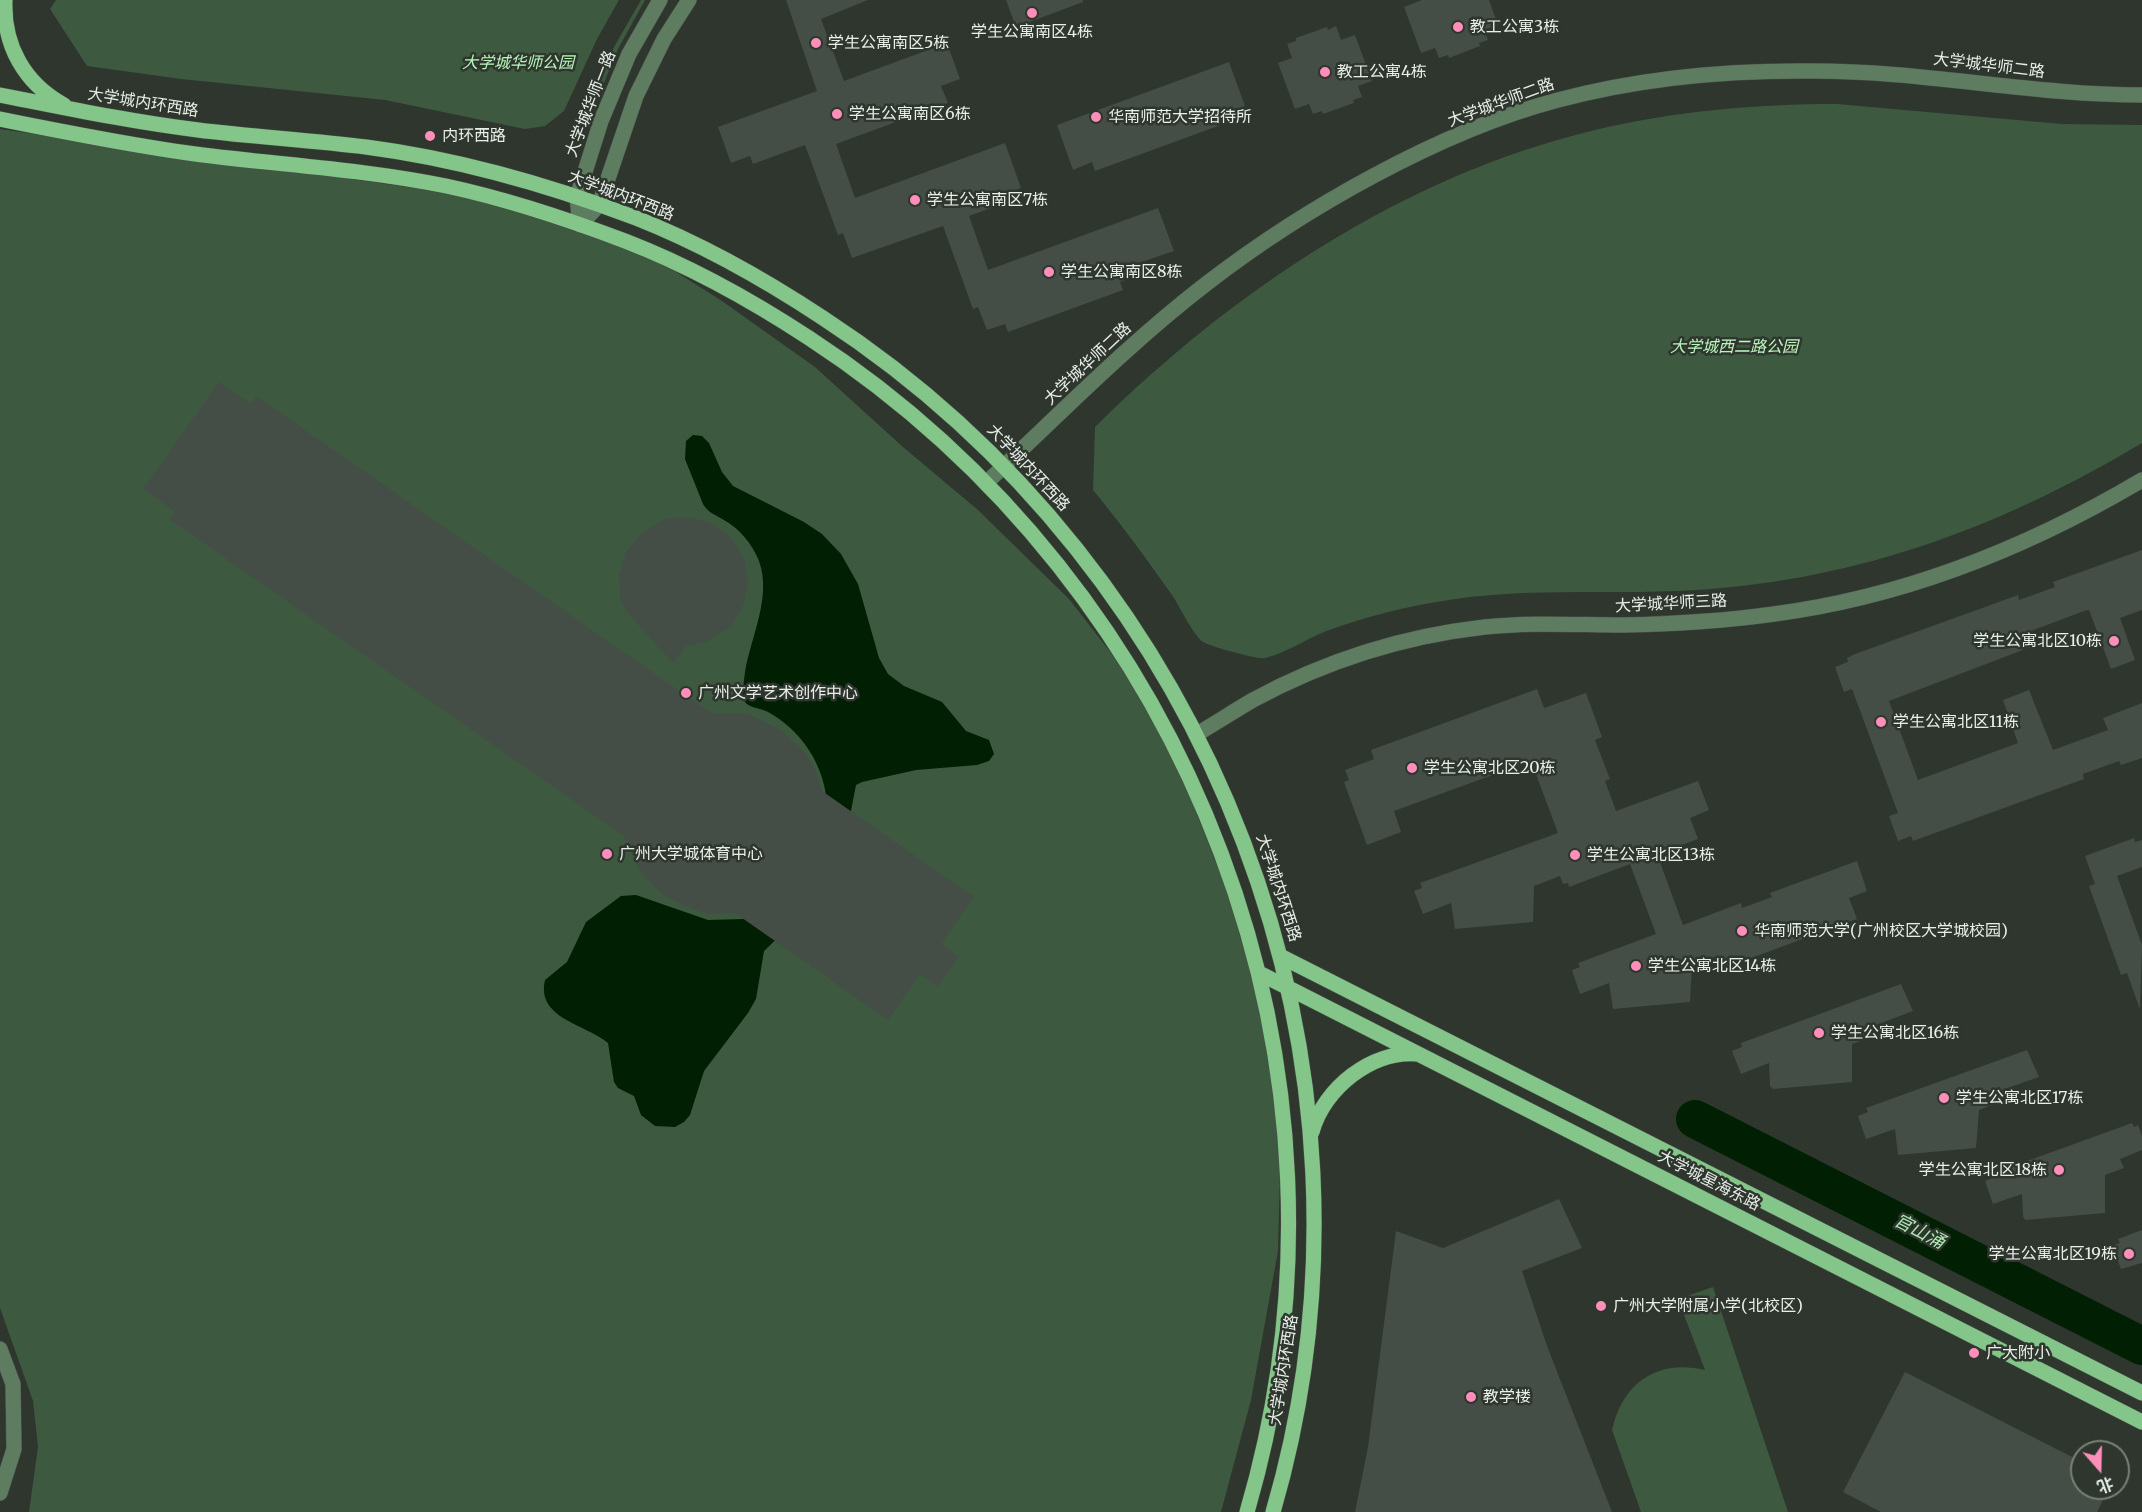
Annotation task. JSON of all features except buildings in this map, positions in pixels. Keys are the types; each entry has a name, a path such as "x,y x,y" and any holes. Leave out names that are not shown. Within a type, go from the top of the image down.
{"main road":[{"path":"5,0 6,31 15,57 41,89 72,109"},
{"name":"大学城内环西路","path":"0,95 196,130 368,148 436,159 506,175 577,197 692,243 791,296 881,357 964,426 1066,534 1104,583 1159,666 1197,734 1237,822 1269,910 1287,987 1306,1093 1311,1137 1314,1247 1311,1312 1298,1413 1273,1512"},
{"name":"大学城内环西路","path":"0,119 193,153 365,172 442,185 500,199 580,225 682,265 778,318 867,377 947,444 1024,524 1084,598 1148,695 1176,746 1214,831 1245,918 1259,973 1282,1096 1289,1191 1289,1257 1281,1362 1273,1408 1247,1512"},
{"name":"大学城星海东路","path":"1280,956 2142,1394"},
{"name":"大学城星海东路","path":"1259,973 2142,1422"},
{"path":"1311,1137 1317,1119 1329,1098 1360,1071 1392,1055 1420,1054"}],"street":[{"name":"大学城华师一路","path":"580,225 577,197 614,87 628,54 660,0"},
{"path":"580,225 599,205 636,96 664,39 689,0"},
{"name":"大学城华师二路","path":"986,483 1151,329 1206,284 1273,236 1353,188 1412,157 1536,106 1616,88 1696,77 1813,71 1901,74 2079,94 2142,95"},
{"name":"大学城华师三路","path":"1197,734 1253,700 1340,661 1378,648 1451,632 1528,624 1625,625 1733,619 1788,612 1877,594 1927,579 2025,542 2142,480"},
{"path":"0,1349 13,1384 14,1449 0,1493"}],"green space":[{"name":"大学城华师公园","path":"56,0 619,0 597,39 564,111 545,126 525,129 385,100 181,79 87,66 50,9"},
{"path":"641,0 645,0 618,49 592,112 588,110 614,47"},
{"name":"大学城西二路公园","path":"1837,104 2062,124 2142,125 2142,443 2032,502 1919,547 1861,564 1801,577 1740,586 1648,592 1506,594 1449,600 1403,608 1358,620 1265,658 1223,649 1199,639 1174,598 1093,490 1095,427 1205,329 1264,285 1325,244 1389,208 1455,177 1524,150 1625,123 1715,110 1776,105"},
{"name":"广州大学城体育中心","path":"0,129 527,204 632,244 722,301 815,367 903,447 978,510 1069,599 1118,662 1176,762 1231,900 1282,1094 1278,1251 1251,1400 1221,1512 29,1512 38,1447 33,1401 0,1308"},
{"path":"1713,1287 1788,1512 1641,1512 1612,1430 1617,1413 1625,1399 1645,1378 1658,1371 1672,1368 1688,1367 1705,1370 1678,1299"}],"shaded area":[{"path":"693,435 702,436 709,443 722,472 733,486 804,522 822,534 841,554 858,584 879,658 888,674 904,686 942,702 966,731 989,740 994,754 989,761 977,765 916,770 856,785 850,816 790,926 764,951 756,999 704,1071 690,1115 675,1127 655,1126 641,1115 634,1096 618,1088 614,1082 608,1043 555,1012 548,1004 544,993 545,980 567,962 586,922 621,896 636,895 708,920 744,919 826,795 814,758 799,737 779,719 768,712 748,705 744,700 745,672 762,602 762,574 759,561 745,538 730,523 710,512 703,504 685,459 686,441"}],"waterway":[{"name":"官山涌","path":"1695,1119 2142,1346"}],"place":[{"name":"学生公寓南区4栋","path":"1032,13"},
{"name":"教工公寓3栋","path":"1458,27"},
{"name":"学生公寓南区5栋","path":"816,43"},
{"name":"教工公寓4栋","path":"1325,72"},
{"name":"学生公寓南区6栋","path":"837,114"},
{"name":"华南师范大学招待所","path":"1096,117"},
{"name":"内环西路","path":"430,136"},
{"name":"学生公寓南区7栋","path":"915,200"},
{"name":"学生公寓南区8栋","path":"1049,272"},
{"name":"学生公寓北区10栋","path":"2114,641"},
{"name":"广州文学艺术创作中心","path":"686,693"},
{"name":"学生公寓北区11栋","path":"1881,722"},
{"name":"学生公寓北区20栋","path":"1412,768"},
{"name":"广州大学城体育中心","path":"607,854"},
{"name":"学生公寓北区13栋","path":"1575,855"},
{"name":"华南师范大学(广州校区大学城校园)","path":"1742,931"},
{"name":"学生公寓北区14栋","path":"1636,966"},
{"name":"学生公寓北区16栋","path":"1819,1033"},
{"name":"学生公寓北区17栋","path":"1944,1098"},
{"name":"学生公寓北区18栋","path":"2059,1170"},
{"name":"学生公寓北区19栋","path":"2129,1254"},
{"name":"广州大学附属小学(北校区)","path":"1601,1306"},
{"name":"广大附小","path":"1974,1353"},
{"name":"教学楼","path":"1471,1397"}]}
